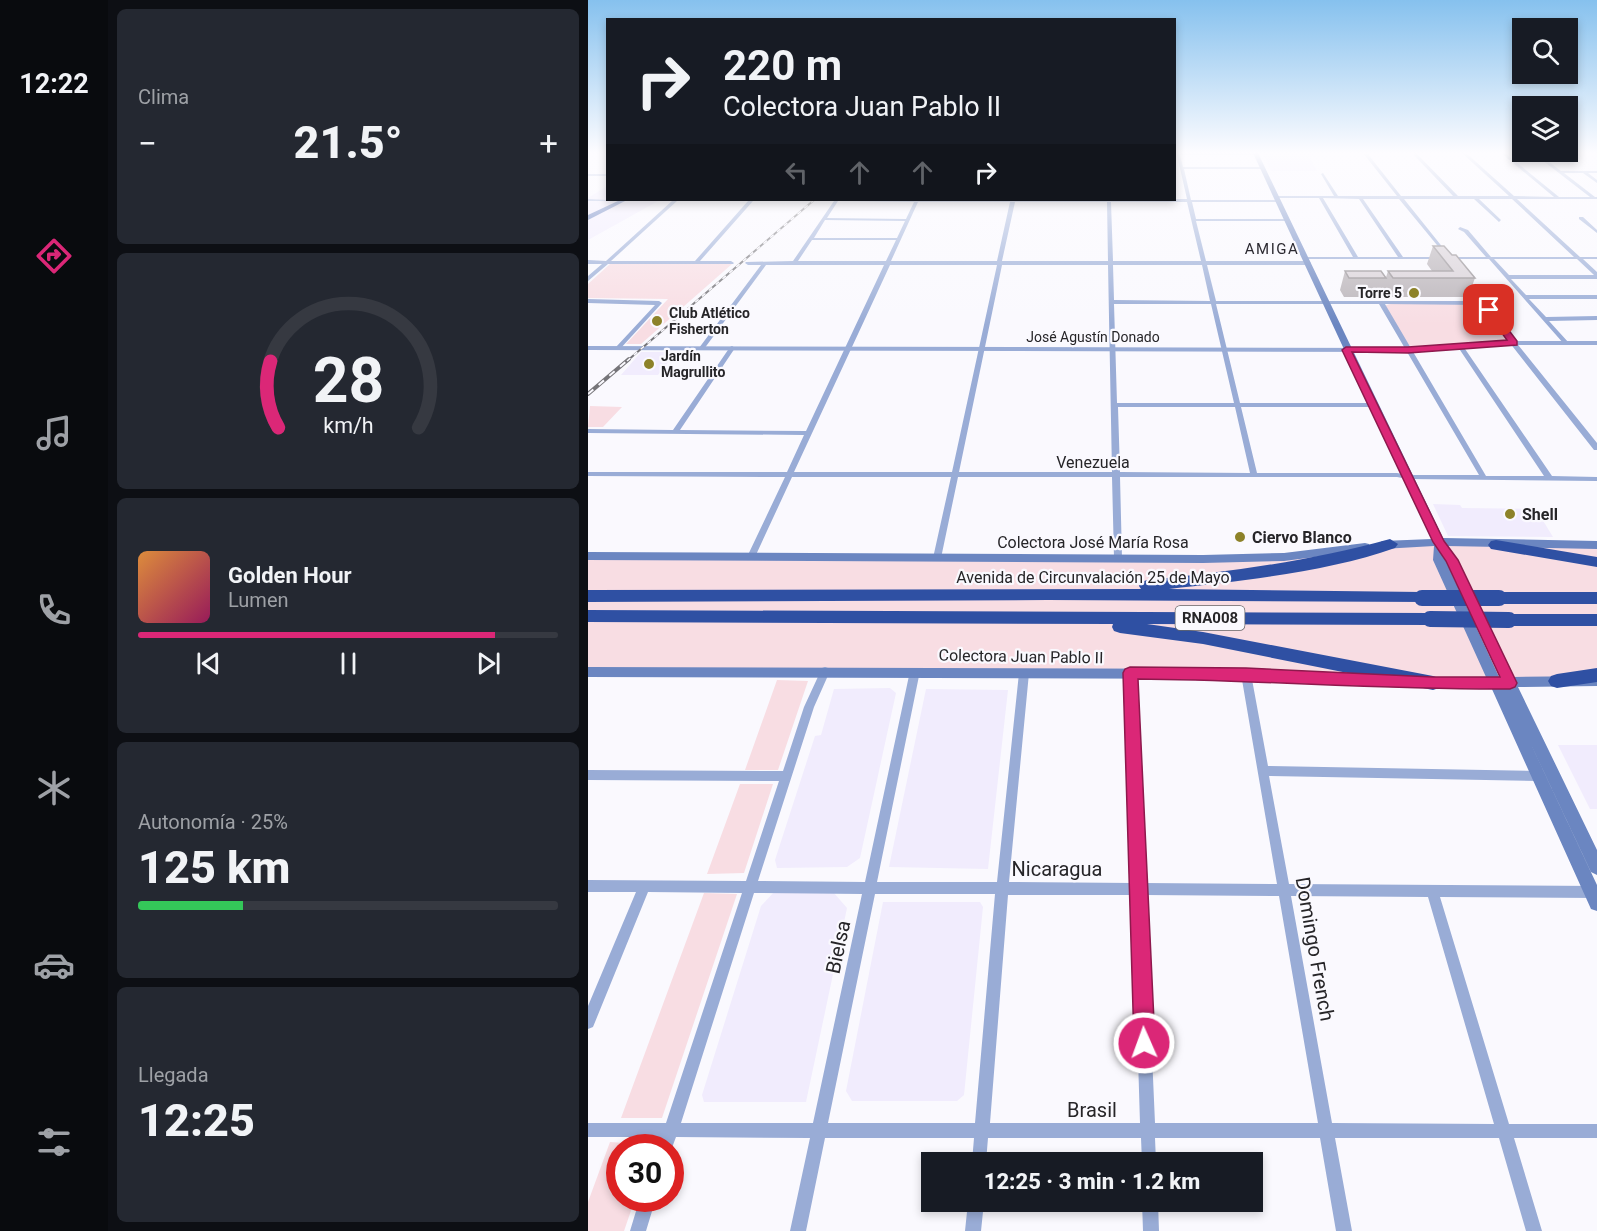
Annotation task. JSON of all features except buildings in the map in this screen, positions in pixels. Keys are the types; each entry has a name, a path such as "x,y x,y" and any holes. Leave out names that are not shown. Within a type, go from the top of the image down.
{"highway":[{"path":"1048,594 1199,582 1372,550 1390,544"},
{"path":"1497,545 1597,562"},
{"name":"Avenida de Circunvalación 25 de Mayo","path":"588,596 1048,594 1597,598"},
{"name":"RNA008","path":"588,616 1597,620"},
{"path":"991,617 1162,632 1273,651 1433,683"},
{"path":"1557,681 1597,675"}],"main road":[{"path":"1282,210 1346,350 1439,542 1439,560 1595,859"},
{"name":"Colectora José María Rosa","path":"588,556 1264,558 1390,544 1439,542 1597,546"},
{"name":"Colectora Juan Pablo II","path":"588,672 915,671 1246,674 1433,683 1597,681"},
{"path":"1503,683 1538,776 1595,895"}],"street":[{"path":"588,279 664,210"},
{"path":"697,262 743,210"},
{"path":"794,263 830,210"},
{"path":"751,557 911,210"},
{"path":"937,558 1011,210"},
{"path":"1109,210 1118,558"},
{"path":"1191,210 1254,475"},
{"path":"1328,210 1356,258"},
{"path":"1369,210 1402,258"},
{"path":"1411,210 1456,270"},
{"path":"1488,210 1499,221"},
{"path":"1528,210 1597,276"},
{"path":"1581,218 1597,232"},
{"path":"824,219 907,220"},
{"path":"1194,220 1287,220"},
{"path":"1460,228 1466,231 1491,258 1566,343"},
{"path":"810,239 898,239"},
{"path":"748,263 1204,263 1356,258 1597,258"},
{"path":"588,262 731,263"},
{"path":"702,348 765,263"},
{"path":"1507,277 1597,276"},
{"path":"1462,278 1597,448"},
{"path":"1525,297 1597,297"},
{"path":"588,301 658,302 659,305 618,348"},
{"path":"1112,302 1482,303"},
{"path":"1381,303 1484,478"},
{"path":"1545,319 1597,318"},
{"name":"José Agustín Donado","path":"588,348 1408,350 1514,343 1597,343"},
{"path":"1461,347 1549,478"},
{"path":"675,432 732,348"},
{"path":"1115,405 1374,405"},
{"path":"588,431 808,433"},
{"name":"Venezuela","path":"588,474 1254,475 1597,479"},
{"path":"669,1134 809,707 825,671"},
{"name":"Bielsa","path":"798,1231 915,671"},
{"path":"980,1152 1002,888 1024,673"},
{"path":"1130,673 1149,1152"},
{"name":"Domingo French","path":"1246,674 1344,1231"},
{"path":"1263,771 1538,776"},
{"path":"588,776 786,776"},
{"name":"Nicaragua","path":"588,885 1432,891 1595,895"},
{"path":"588,1022 645,886"},
{"path":"1432,891 1534,1231"},
{"name":"Brasil","path":"588,1130 1597,1131"},
{"path":"638,1231 644,1212"},
{"path":"974,1231 975,1212"},
{"path":"1150,1212 1151,1231"}],"shaded area":[{"path":"588,210 641,210 588,240"},
{"name":"Club Atlético Fisherton","path":"610,264 732,264 641,344 626,344 668,299 588,298 588,284"},
{"path":"1391,304 1477,304 1488,312 1509,340 1508,342 1414,348 1406,343 1385,307"},
{"name":"Jardín Magrullito","path":"641,352 676,352 658,375 621,375"},
{"path":"590,406 622,407 603,427 588,427"},
{"name":"Shell","path":"1433,504 1460,505 1462,508 1536,509 1553,537 1448,536"},
{"path":"1390,544 1597,545 1597,681 588,672 588,556 1264,558"},
{"path":"777,680 808,681 778,770 745,770"},
{"path":"890,688 896,693 860,858 847,867 777,868 775,860 815,736 821,735 834,689"},
{"path":"926,689 1008,690 988,869 889,867"},
{"path":"1558,745 1597,745 1597,809 1590,809"},
{"path":"740,784 773,784 744,873 707,874"},
{"path":"774,892 834,893 847,908 806,1102 704,1102 702,1095 761,906"},
{"path":"704,893 737,894 662,1118 621,1118"},
{"path":"883,902 980,902 983,907 964,1095 957,1101 852,1101 846,1091"},
{"path":"606,1153 606,1212 631,1212 624,1231 588,1231 588,1202"}],"railway":[{"path":"627,361 802,210"},
{"path":"588,394 629,359"}],"place":[{"name":"Torre 5","path":"1414,293"},
{"name":"Club Atlético Fisherton","path":"657,321"},
{"name":"Jardín Magrullito","path":"649,364"},
{"name":"Shell","path":"1510,514"},
{"name":"Ciervo Blanco","path":"1240,537"}],"district":[{"name":"AMIGA","path":"1272,249"}],"route":[{"path":"1144,1043 1130,673 1246,674 1433,683 1510,683 1346,350 1408,350 1514,343 1489,310"}]}
